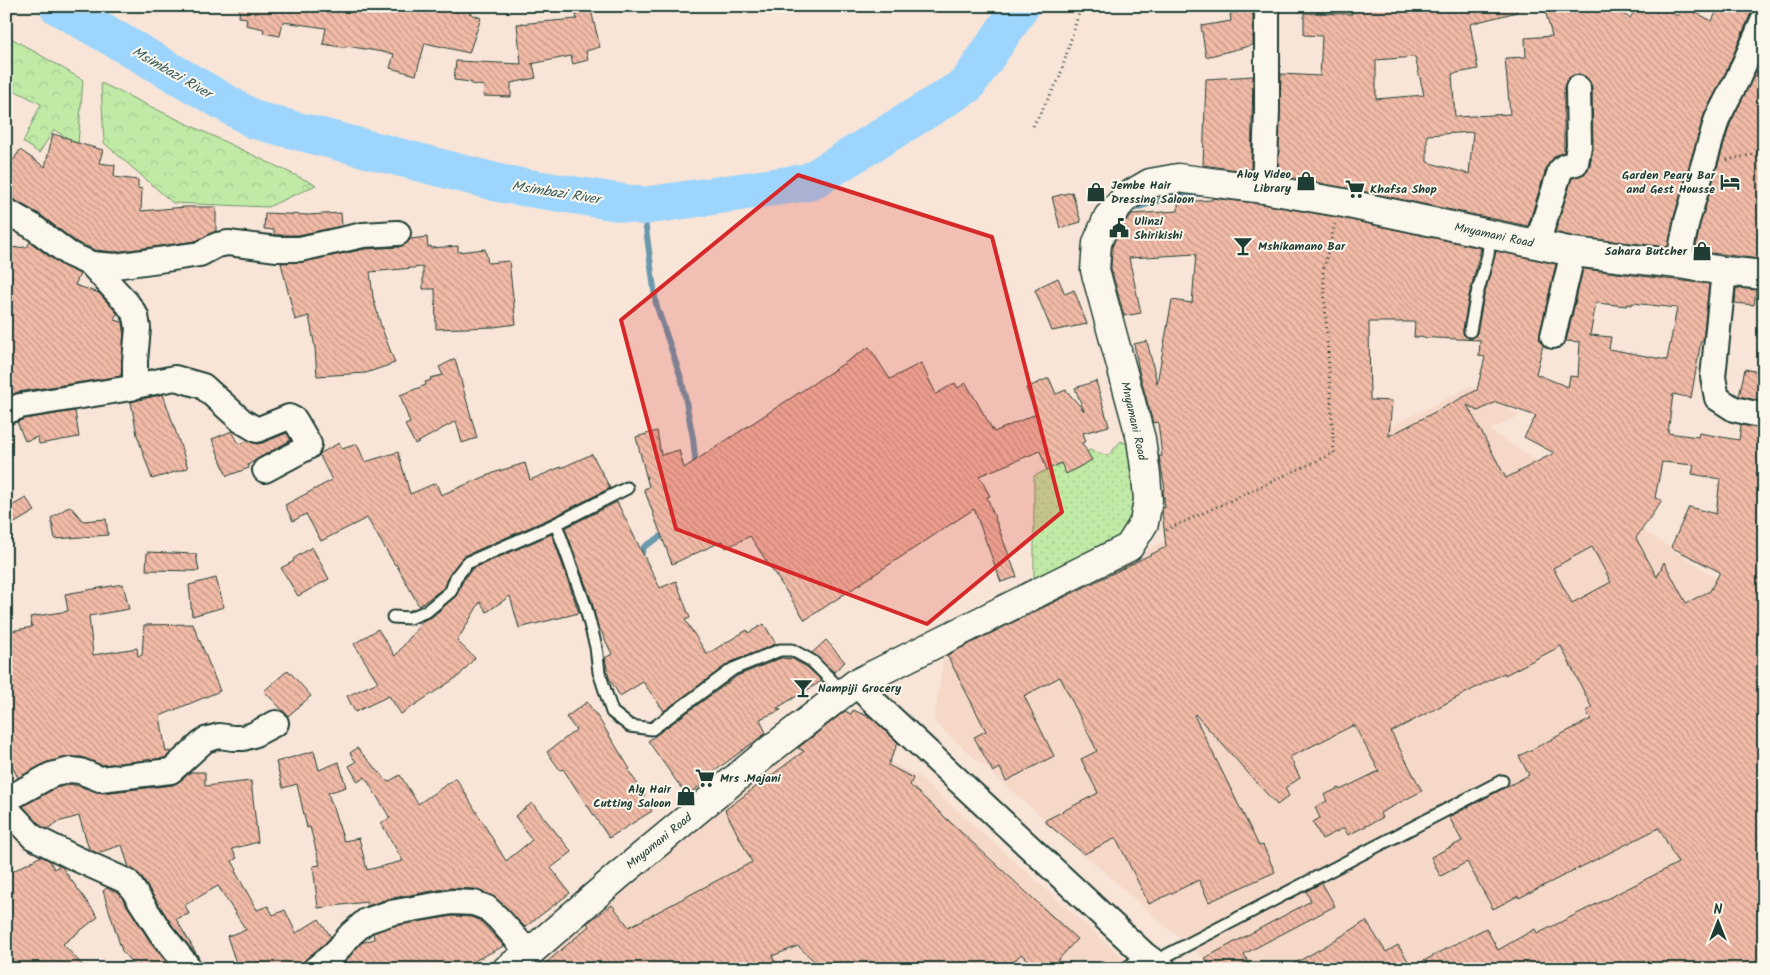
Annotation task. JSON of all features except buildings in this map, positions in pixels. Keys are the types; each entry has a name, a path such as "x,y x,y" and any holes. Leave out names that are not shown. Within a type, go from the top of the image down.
{"street":[{"path":"1264,188 1267,111 1267,6"},
{"path":"1678,264 1687,222 1717,119 1738,78 1764,19"},
{"path":"1537,244 1560,171 1565,166 1576,163 1579,146 1578,88"},
{"name":"Mnyamani Road","path":"507,969 529,953 648,850 771,749 850,689 1129,547 1144,523 1148,500 1146,475 1141,439 1095,270 1097,243 1108,217 1126,197 1150,183 1178,178 1264,188 1344,203 1573,252 1678,264 1724,272 1764,275"},
{"path":"6,211 32,226 70,254 91,264 115,266 200,254 217,245 228,243 277,249 300,249 363,235 398,233"},
{"path":"1553,336 1573,252"},
{"path":"91,264 127,303 136,316 138,328 134,361 135,386"},
{"path":"1724,272 1713,377 1718,398 1734,409 1764,416"},
{"path":"6,412 20,406 132,388 175,378 203,386 242,421 257,430 292,417 308,447 265,470"},
{"path":"850,689 1154,962"},
{"path":"6,800 51,775 70,770 80,771 100,779 171,770 205,740 220,736 244,738 276,723"},
{"path":"6,808 33,837 128,882 180,965"},
{"path":"315,969 334,954 351,934 366,921 390,913 452,902 474,903 487,908 529,953"}],"lane":[{"path":"1470,332 1476,298 1488,255 1490,234"},
{"path":"393,617 410,618 427,612 451,591 456,577 467,564 556,524 627,488"},
{"path":"556,524 585,605 596,648 599,672 612,712 630,726 652,729 733,669 780,650 792,650 812,661 850,689"},
{"path":"1125,969 1154,962 1502,782"}],"path":[{"path":"1033,126 1059,79 1081,6"},
{"path":"1704,162 1722,162 1764,152"},
{"path":"1165,531 1334,454 1322,271 1339,211 1344,203"}],"highlighted area":[{"path":"798,175 992,237 1062,512 927,624 676,529 621,320"}],"shaded area":[{"path":"1471,386 1520,416 1490,430 1764,609 1764,969 1218,969 1165,926 934,722 945,648 1112,567"},
{"path":"821,727 918,776 1138,969 526,969 589,912"}],"green space":[{"path":"6,35 83,80 78,144 54,130 39,153 23,142 41,104 14,90 6,92 6,80 14,88 6,63"},
{"path":"101,83 316,185 268,207 173,203 104,143"},
{"path":"1121,441 1134,447 1143,499 1119,537 1078,562 1034,579 1034,476 1090,450 1108,456"}],"waterway":[{"name":"Msimbazi River","path":"58,6 255,120 503,184 643,206 809,182 967,85 1021,6"},
{"path":"1126,211 1181,194 1201,194"},
{"path":"643,206 656,304 682,381 693,438 696,467"},
{"path":"1750,261 1764,260"},
{"path":"640,558 644,547 668,532"}],"place":[{"name":"Aloy Video Library","path":"1306,181"},
{"name":"Garden Peary Bar and Gest Housse","path":"1730,182"},
{"name":"Khafsa Shop","path":"1355,189"},
{"name":"Jembe Hair Dressing Saloon","path":"1096,192"},
{"name":"Ulinzi Shirikishi","path":"1119,228"},
{"name":"Mshikamano Bar","path":"1243,246"},
{"name":"Sahara Butcher","path":"1702,251"},
{"name":"Nampiji Grocery","path":"803,688"},
{"name":"Mrs .Majani","path":"705,778"},
{"name":"Aly Hair Cutting Saloon","path":"686,796"}]}
